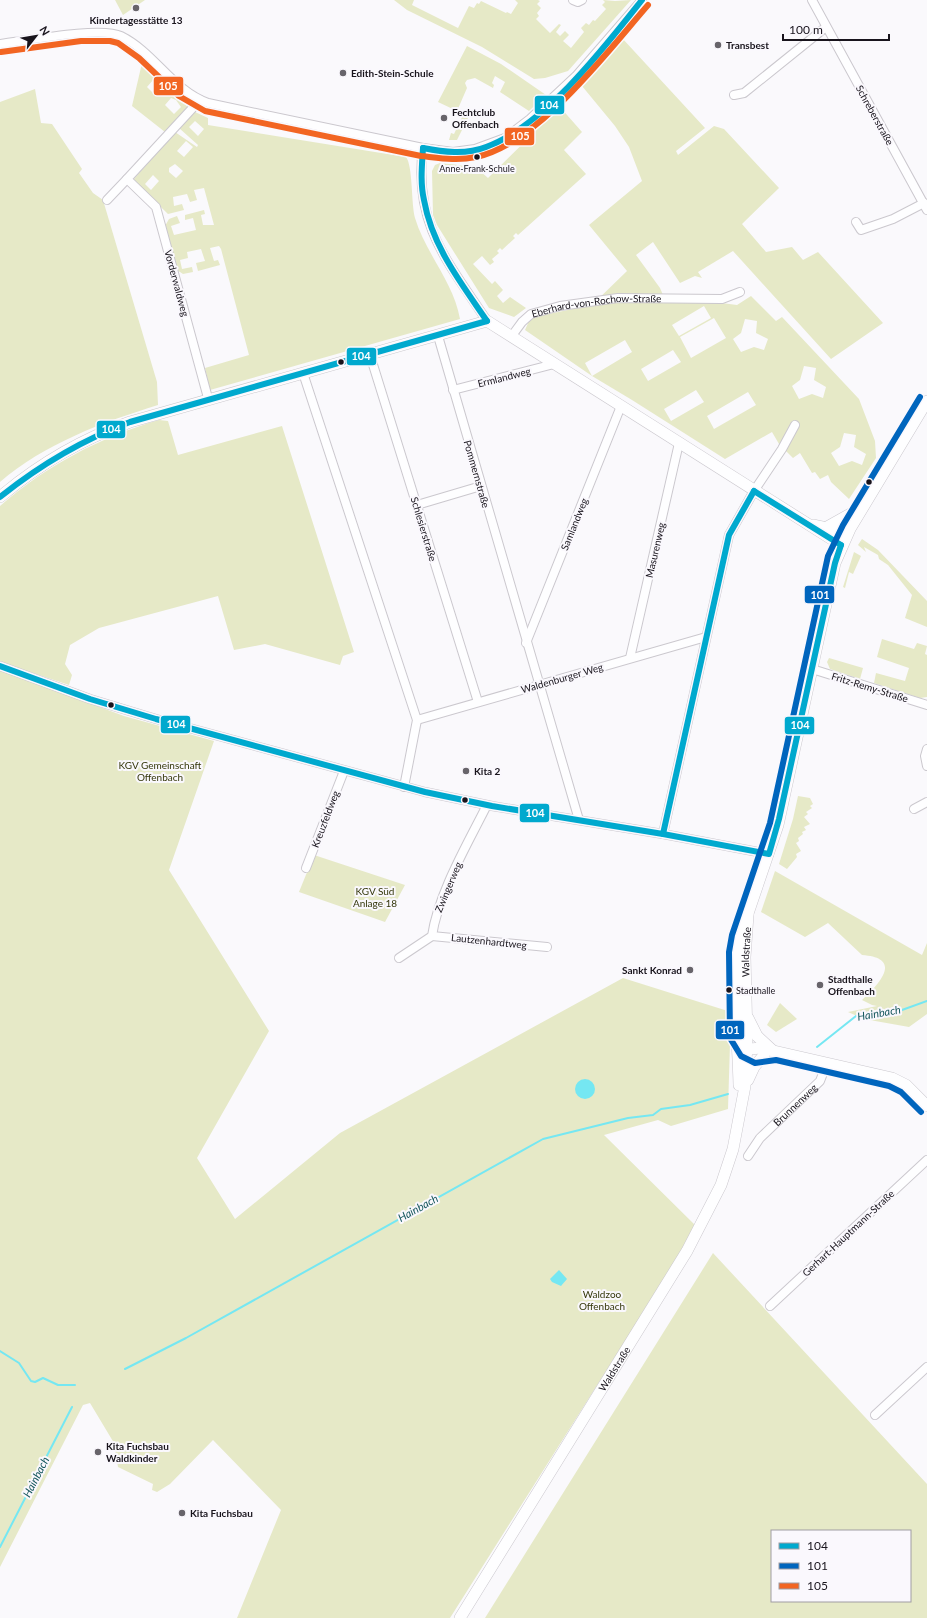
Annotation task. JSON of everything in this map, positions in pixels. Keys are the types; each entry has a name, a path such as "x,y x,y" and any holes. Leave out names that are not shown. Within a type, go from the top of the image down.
{"main road":[{"path":"0,497 35,470 87,440 130,422 208,398 370,355 487,321 841,546"},
{"name":"Waldstraße","path":"460,1618 701,1227 716,1198 733,1149 745,1086 742,1053 738,1038 736,981 737,952 778,825 835,563 841,546 863,507 927,401"},
{"path":"826,527 846,518 863,507"},
{"path":"807,524 826,527 837,534 841,546"},
{"name":"Waldstraße","path":"740,1108 742,1053 746,1014 745,956 748,915"},
{"path":"746,1014 757,1036 776,1052"},
{"path":"742,1053 758,1048 899,1081 909,1087 927,1106"},
{"path":"742,1053 764,1055 776,1052"},
{"path":"745,1086 754,1067 764,1055"}],"street":[{"path":"0,44 84,34 114,34 131,43 182,89 200,100 218,106 423,148 462,152 486,147 511,135 530,119 576,76 642,0"},
{"name":"Schreberstraße","path":"812,0 925,206 861,230 856,222"},
{"path":"734,95 744,93 826,27"},
{"path":"107,200 200,100"},
{"path":"423,148 421,164 422,194 430,229 442,252 487,321"},
{"name":"Vorderwaldweg","path":"127,179 156,207 208,398"},
{"name":"Eberhard-von-Rochow-Straße","path":"511,337 522,322 531,314 560,306 618,298 722,299 740,292"},
{"name":"Pommernstraße","path":"438,336 526,643 579,820"},
{"name":"Schlesierstraße","path":"370,355 478,702"},
{"name":"Ermlandweg","path":"453,390 554,364"},
{"path":"302,373 417,720 404,787"},
{"name":"Samlandweg","path":"526,643 621,406"},
{"path":"663,834 729,534 754,491 782,450 795,425"},
{"name":"Masurenweg","path":"630,658 679,443"},
{"path":"417,505 481,486"},
{"name":"Waldenburger Weg","path":"417,720 538,684 706,637"},
{"path":"0,666 90,699 404,787 487,805 663,834 769,854"},
{"name":"Fritz-Remy-Straße","path":"812,669 927,705"},
{"path":"927,749 925,756 927,766"},
{"name":"Kreuzfeldweg","path":"306,868 344,771"},
{"path":"914,810 927,802"},
{"name":"Zwingerweg","path":"432,936 434,921 461,857 487,805"},
{"path":"399,958 432,936"},
{"name":"Lautzenhardtweg","path":"432,936 547,947"},
{"name":"Brunnenweg","path":"748,1156 760,1138 820,1081 827,1063"},
{"name":"Gerhart-Hauptmann-Straße","path":"770,1306 927,1160"},
{"path":"875,1415 927,1367"}],"green space":[{"path":"115,0 145,0 123,15"},
{"path":"394,0 414,0 412,5 458,28 469,6 474,8 477,3 479,4 481,1 511,14 518,3 515,0 538,0 540,1 537,4 541,8 537,13 539,16 536,19 550,33 559,24 561,25 556,32 560,36 565,31 569,35 563,41 571,48 584,32 581,28 586,23 589,25 593,20 595,21 606,9 602,5 605,2 603,0 631,0 568,71 545,78 534,79 482,47 407,10"},
{"path":"622,38 705,128 676,151 678,155 714,126 724,129 779,188 742,224 766,252 792,247 803,260 818,252 883,323 831,359 733,251 698,272 702,278 695,276 680,283 653,242 636,255 660,288 666,302 706,301 737,305 751,296 776,321 782,317 859,399 875,441 876,458 849,499 831,482 828,475 820,479 815,472 812,473 800,453 793,458 779,444 772,432 725,459 592,376 525,330 529,321 534,317 592,305 627,271 589,225 642,181 629,147 615,126 582,86","holes":["704,306 711,318 679,336 672,325","714,318 726,338 691,358 680,337","745,319 757,321 756,333 768,339 764,350 754,347 741,352 733,339 741,333","625,340 632,352 592,376 585,363","673,350 681,362 648,381 641,369","804,366 816,368 814,380 826,387 823,398 812,394 799,399 792,386 800,380","696,390 704,402 671,421 664,409","748,392 756,405 714,429 707,416","844,433 856,435 854,447 866,454 862,465 852,461 839,466 831,453 840,447"]},
{"path":"467,46 501,64 546,95 529,111 500,92 505,82 495,76 492,83 494,85 493,88 475,78 467,80 465,83 467,88 457,111 438,102"},
{"path":"142,63 188,107 165,132 132,106","holes":["153,80 162,88 155,95 147,87","171,98 176,100 181,107 174,114 165,105"]},
{"path":"35,89 41,123 52,124 82,169 79,173 93,193 103,200 157,382 158,405 95,427 55,445 17,468 0,482 0,102"},
{"path":"560,107 582,132 564,150 586,174 518,235 516,233 513,236 515,238 502,250 500,248 497,251 499,253 492,259 494,262 490,265 482,256 473,264 492,284 495,281 503,290 497,296 503,303 510,297 526,308 514,317 489,308 437,225 433,215 432,171 435,165 440,163 453,164 478,170 488,178"},
{"path":"195,112 208,118 208,125 406,157 410,168 415,218 426,244 452,293 460,319 210,390 205,368 249,355 221,249 219,246 210,248 214,261 218,260 220,265 198,271 196,263 205,261 201,249 187,252 188,258 180,260 182,269 192,267 193,272 183,274 177,270 165,226 169,219 177,216 180,223 171,226 174,235 196,230 193,218 185,220 185,215 204,210 205,214 201,215 203,225 214,225 204,188 194,190 197,200 190,202 187,194 173,197 174,206 182,204 184,210 168,214 133,180 175,132 197,147 198,145 179,128","holes":["195,121 204,129 198,136 189,127","186,141 193,147 184,157 177,151","175,164 183,171 176,178 169,172 169,168","153,175 159,181 151,190 145,184"]},
{"path":"464,113 469,116 457,140 449,140 451,133 454,134"},
{"path":"159,420 168,421 178,455 282,426 354,652 343,656 340,665 265,644 234,650 218,596 99,628 70,645 65,664 72,675 69,685 0,662 0,506 36,478 75,454 116,435"},
{"path":"862,539 878,550 927,601 927,627 905,618 912,595 888,565 879,559 878,555 864,547 866,552 858,545"},
{"path":"854,552 861,556 853,574 849,572 845,588 843,587"},
{"path":"882,639 914,649 917,643 927,646 925,654 927,655 927,697 920,698 874,683 876,673 905,681 909,668 877,657"},
{"path":"829,658 863,668 860,679 830,669 827,662"},
{"path":"0,670 124,716 214,741 169,870 269,1031 197,1158 235,1219 340,1133 623,978 731,1012 728,1109 671,1126 658,1120 604,1135 697,1227 450,1618 237,1618 281,1510 213,1440 170,1484 157,1492 152,1490 153,1484 118,1467 114,1443 90,1403 83,1405 0,1567"},
{"path":"798,796 810,798 813,804 810,806 812,808 806,812 808,814 804,817 810,824 804,827 806,830 802,832 803,834 798,838 799,841 796,843 801,851 796,854 797,857 787,869 779,864 793,819"},
{"name":"KGV Süd Anlage 18","path":"314,855 405,885 385,922 299,892"},
{"path":"775,871 922,955 927,943 927,1014 909,1027 864,1019 848,1012 877,1006 862,1000 881,980 885,966 882,961 875,957 862,955 828,923 805,937 761,912"},
{"path":"780,1003 797,1019 776,1032 767,1025"},
{"path":"713,1253 927,1484 927,1618 485,1618"}],"water":[{"path":"585,1079 592,1082 595,1089 592,1096 585,1099 578,1096 575,1089 578,1082"},
{"path":"559,1270 567,1279 561,1286 552,1282 550,1279"}],"waterway":[{"name":"Hainbach","path":"817,1047 856,1016 902,1010 927,1001"},
{"name":"Hainbach","path":"125,1369 186,1338 543,1139 628,1118 653,1115 661,1109 690,1105 728,1094"},
{"path":"0,1351 19,1363 31,1381 35,1382 43,1378 58,1385 75,1385"},
{"name":"Hainbach","path":"0,1547 72,1407"}],"transit line":[{"name":"104","path":"423,148 446,152 478,150 508,136 530,122 572,83 610,40 642,0"},
{"name":"105","path":"1,52 81,41 110,41 118,43 139,58 179,96 205,111 421,156 462,159 476,157 500,149 547,116 570,94 613,47 648,5"},
{"name":"104","path":"423,148 422,187 428,217 449,264 487,321"},
{"name":"104","path":"0,497 30,474 62,454 78,445 130,422 487,321"},
{"name":"101","path":"920,397 843,525 828,556 770,823 732,935 729,952 730,1038 741,1056 755,1063 776,1060 889,1086 901,1092 921,1112"},
{"name":"104","path":"754,491 841,545"},
{"name":"104","path":"663,834 729,535 754,491"},
{"name":"104","path":"0,666 90,699 156,719 425,792 492,806 663,834 769,854 779,819 835,563 841,545"}],"place":[{"name":"Kindertagesstätte 13","path":"136,8"},
{"name":"Transbest","path":"718,45"},
{"name":"Edith-Stein-Schule","path":"343,73"},
{"name":"Fechtclub Offenbach","path":"444,118"},
{"name":"Anne-Frank-Schule","path":"477,157"},
{"name":"Kita 2","path":"466,771"},
{"name":"Sankt Konrad","path":"690,970"},
{"name":"Stadthalle Offenbach","path":"820,985"},
{"name":"Stadthalle","path":"729,990"},
{"name":"Kita Fuchsbau Waldkinder","path":"98,1452"},
{"name":"Kita Fuchsbau","path":"182,1513"}],"park label":[{"name":"KGV Gemeinschaft Offenbach","path":"160,770"},
{"name":"Waldzoo Offenbach","path":"602,1300"}]}
